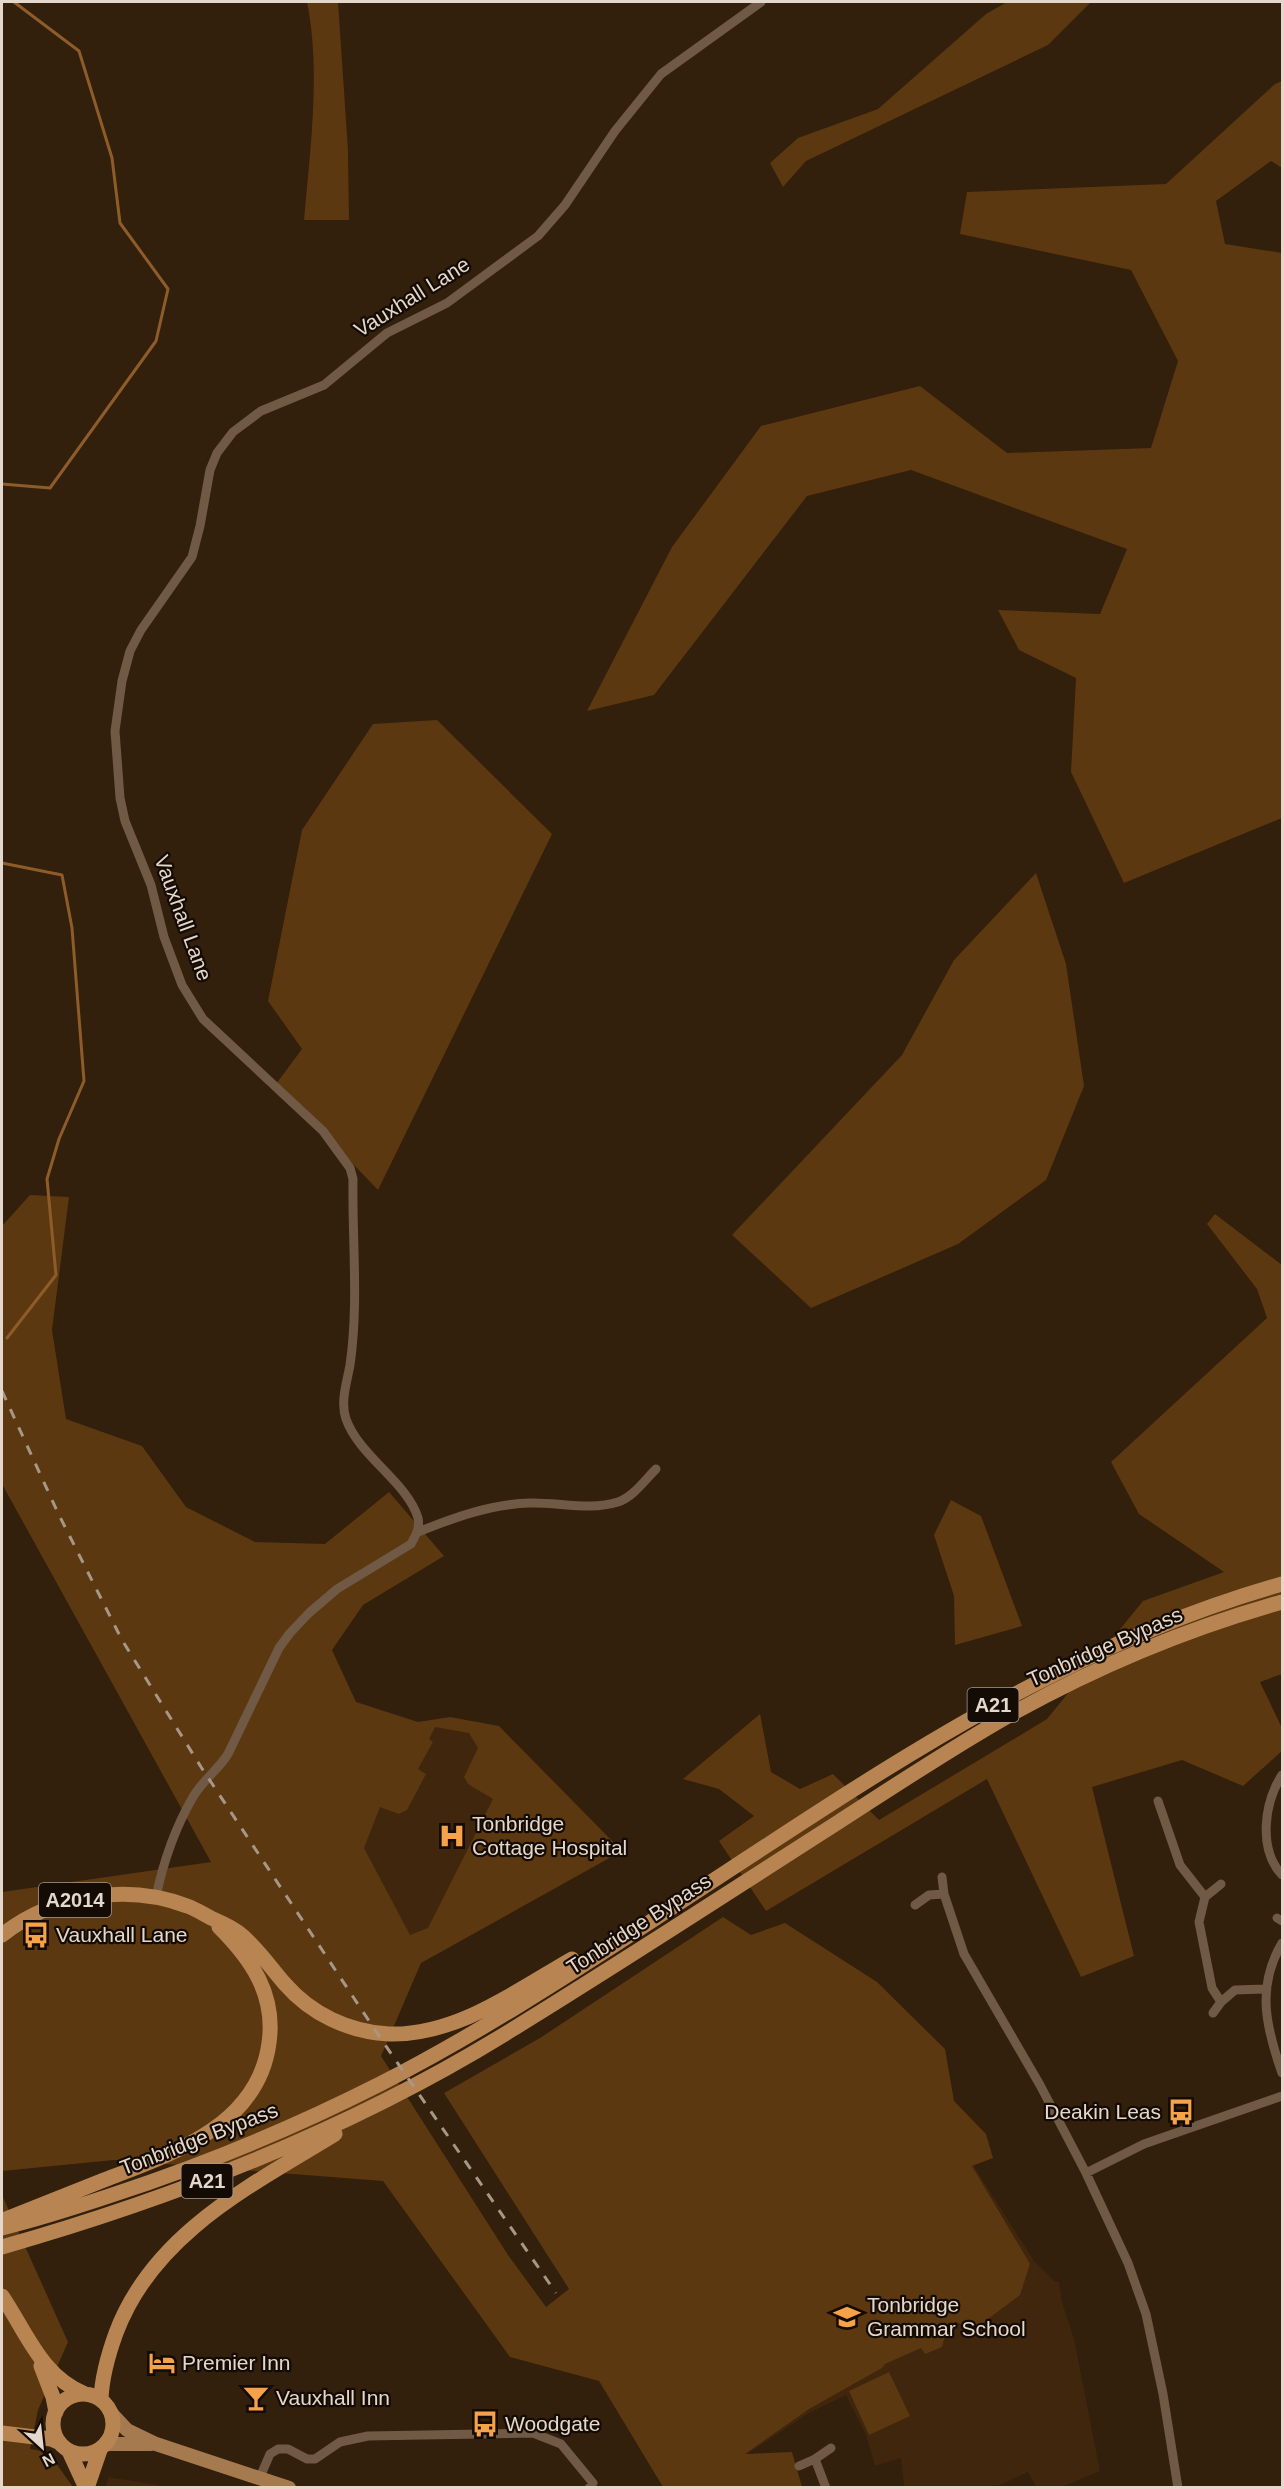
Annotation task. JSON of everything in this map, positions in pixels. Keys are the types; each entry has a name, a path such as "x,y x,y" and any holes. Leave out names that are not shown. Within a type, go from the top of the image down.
{"highway":[{"name":"Tonbridge Bypass","path":"6,2223 200,2165 247,2146 381,2084 504,2015 932,1741 1018,1691 1158,1626 1282,1584"},
{"name":"Tonbridge Bypass","path":"8,2245 112,2214 202,2182 253,2162 388,2100 511,2031 940,1756 1016,1712 1092,1673 1163,1641 1282,1602"},
{"path":"156,1897 185,1905 228,1924 241,1934 298,1998 331,2019 346,2025 387,2034 420,2032 457,2022 647,1916 706,1886"},
{"name":"A2014","path":"2,1935 25,1919 70,1901 114,1894 156,1897"},
{"path":"6,2223 186,2147 223,2123 250,2093 261,2075 267,2057 270,2038 268,2003 256,1971 246,1955 211,1918"},
{"path":"101,2399 103,2373 125,2310 148,2273 165,2253 208,2214 238,2193 388,2100"},
{"path":"2,2296 35,2352 51,2372 62,2382 85,2394 101,2399 113,2415 113,2430 103,2447 87,2487"},
{"path":"35,2352 53,2397 54,2432 87,2487"},
{"path":"21,2434 35,2432 55,2416 68,2398 85,2394"},
{"path":"2,2433 51,2439 64,2447 85,2454 103,2447"}],"main road":[{"path":"113,2415 127,2430 156,2444 289,2487"},
{"path":"103,2447 156,2444"}],"street":[{"name":"Vauxhall Lane","path":"418,1532 418,1519 411,1503 354,1434 344,1411 356,1302 353,1179 350,1168 310,1117 291,1103 246,1057 204,1019 194,1007 182,985 164,937 151,885 125,821 120,798 115,731 122,681 130,651 141,630 192,557 210,470 217,453 233,432 261,411 324,385 387,333 447,303 538,237 565,205 615,131 661,74 761,2"},
{"path":"156,1897 169,1849 194,1795 221,1766 242,1729 279,1648 309,1613 337,1589 404,1550 411,1544 418,1532 458,1516 529,1503 570,1505 616,1503 629,1497 656,1469"},
{"path":"1282,1775 1268,1805 1266,1845 1282,1875"},
{"path":"1158,1801 1180,1865 1205,1897"},
{"path":"942,1877 944,1893 964,1954 1040,2085 1086,2173 1128,2263 1146,2314 1163,2394 1178,2487"},
{"path":"1221,1884 1205,1897 1199,1922 1212,1988 1221,2002"},
{"path":"915,1905 929,1895 944,1893"},
{"path":"1282,1943 1275,1955 1265,1989 1266,2013 1282,2073"},
{"path":"1213,2013 1221,2002 1235,1990 1265,1989"},
{"path":"1086,2173 1144,2144 1282,2096"},
{"path":"260,2477 270,2454 278,2449 288,2449 307,2459 315,2459 340,2442 368,2436 533,2433 561,2444 593,2483 589,2487"},
{"path":"799,2466 831,2448"},
{"path":"815,2459 826,2487"}],"shaded area":[{"path":"307,2 338,2 348,150 349,220 304,220 314,83"},
{"path":"1007,2 1091,2 1048,45 806,161 783,187 770,163 798,138 878,109 986,14"},
{"path":"1282,81 1282,168 1271,161 1216,201 1225,244 1282,253 1282,818 1124,883 1071,772 1076,678 1019,650 998,610 1100,614 1127,549 911,470 807,496 654,695 587,711 672,547 761,426 920,386 1007,453 1151,448 1178,361 1131,270 960,234 967,192 1166,184 1275,84"},
{"path":"437,720 552,834 378,1190 276,1084 302,1049 268,1001 302,830 373,724"},
{"path":"1036,873 1066,964 1084,1086 1046,1180 958,1244 811,1308 732,1235 902,1055 954,960"},
{"path":"30,1195 69,1197 52,1330 66,1419 142,1446 186,1507 255,1542 325,1544 389,1492 444,1556 363,1605 332,1650 356,1702 418,1722 450,1717 499,1726 622,1851 421,1963 381,2056 508,2255 546,2307 569,2289 444,2093 540,2038 723,1917 751,1935 785,1923 877,1982 945,2049 954,2101 986,2134 993,2158 972,2166 1030,2264 1020,2295 976,2328 955,2322 947,2327 942,2347 925,2354 921,2348 885,2364 882,2368 809,2409 745,2454 792,2452 802,2487 663,2487 599,2381 510,2357 383,2181 114,2160 2,2171 2,1892 211,1862 2,1484 2,1226","holes":["435,1727 469,1733 478,1748 464,1777 468,1784 493,1799 428,1928 410,1935 364,1848 380,1807 399,1814 407,1810 426,1774 418,1769 433,1742 429,1739"]},
{"path":"1215,1214 1282,1265 1282,1674 1260,1682 1282,1728 1282,1751 1243,1786 1182,1760 1092,1787 1134,1956 1081,1977 987,1779 766,1911 719,1841 754,1816 719,1789 683,1779 760,1714 771,1772 800,1789 833,1774 879,1820 1047,1719 1143,1601 1224,1572 1139,1514 1111,1462 1267,1318 1257,1289 1207,1224"},
{"path":"951,1500 981,1516 1022,1626 955,1645 954,1596 934,1535"},
{"name":"Tonbridge Cottage Hospital","path":"404,1723 483,1730 583,1848 405,1958 324,1824"},
{"path":"968,2157 1034,2261 1054,2281 1059,2282 1062,2302 1074,2339 1100,2471 1062,2487 1036,2487 1028,2472 1000,2485 966,2488 904,2487 901,2458 875,2466 866,2435 846,2395 809,2413 711,2478"},
{"path":"2,2195 68,2342 38,2410 30,2449 48,2452 73,2487 2,2487"},
{"path":"889,2372 910,2416 869,2435 849,2391"},
{"path":"108,2477 170,2487 106,2487"}],"waterway":[{"path":"2,484 50,488 156,341 168,289 120,223 112,158 79,51 14,2"},
{"path":"2,863 62,875 72,928 84,1081 59,1139 47,1179 56,1275 7,1338"}],"railway":[{"path":"2,1391 58,1513 122,1640 201,1767 381,2039 556,2293"}],"place":[{"name":"Tonbridge Cottage Hospital","path":"452,1836"},
{"name":"Vauxhall Lane","path":"36,1935"},
{"name":"Deakin Leas","path":"1181,2112"},
{"name":"Tonbridge Grammar School","path":"847,2317"},
{"name":"Premier Inn","path":"162,2363"},
{"name":"Vauxhall Inn","path":"256,2398"},
{"name":"Woodgate","path":"485,2424"}]}
